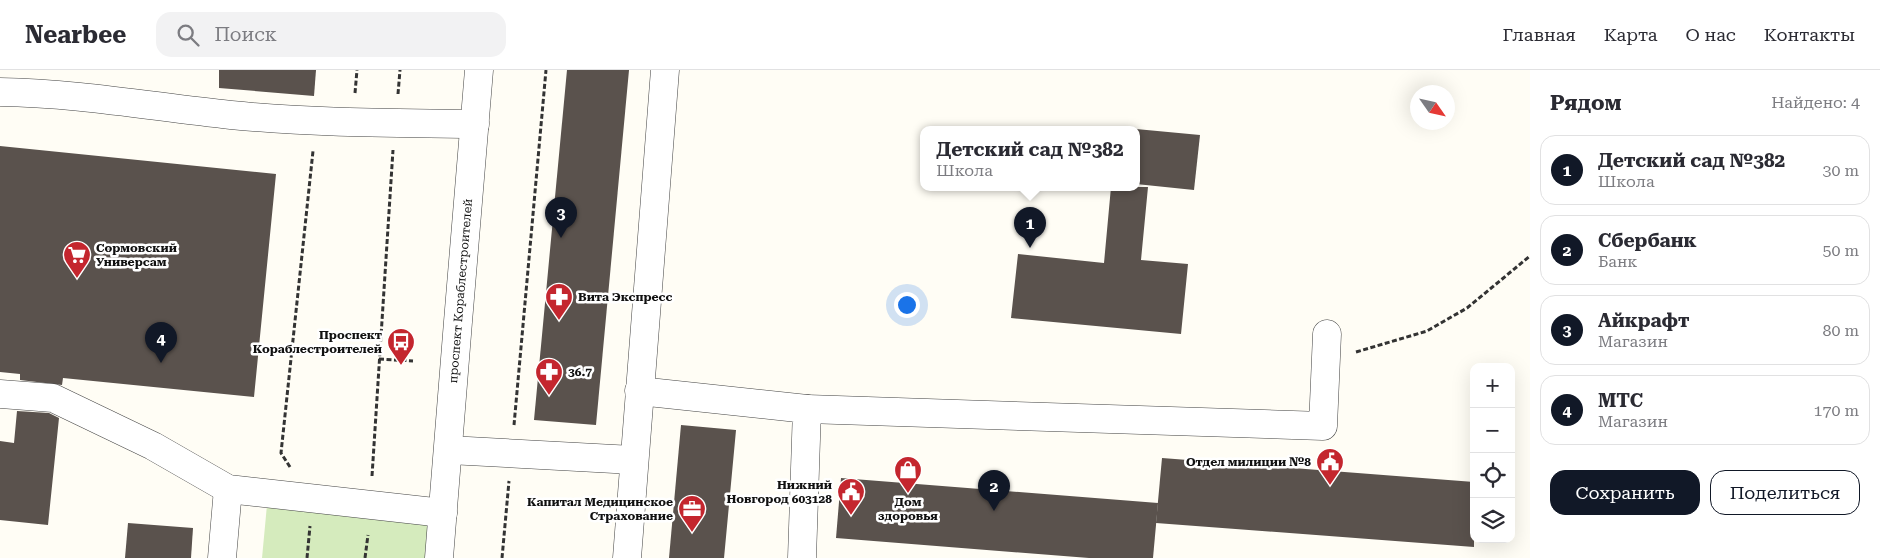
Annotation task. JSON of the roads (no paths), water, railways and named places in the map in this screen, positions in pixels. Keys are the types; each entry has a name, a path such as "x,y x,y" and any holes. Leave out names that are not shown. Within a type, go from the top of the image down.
{"street":[{"name":"проспект Кораблестроителей","path":"439,558 449,450 453,367 479,70"},
{"path":"627,558 633,460 665,70"},
{"path":"0,92 46,93 233,115 353,122 474,124"},
{"path":"639,390 807,409 1323,426 1327,334"},
{"path":"0,394 53,398 153,446 228,489 442,513"},
{"path":"802,558 807,409"},
{"path":"449,450 633,460"},
{"path":"222,558 228,489"}],"place":[{"name":"Айкрафт","path":"561,238"},
{"name":"Детский сад №382","path":"1030,248"},
{"name":"Сормовский Универсам","path":"77,279"},
{"name":"Вита Экспресс","path":"559,321"},
{"name":"МТС","path":"161,363"},
{"name":"Проспект Кораблестроителей","path":"401,366"},
{"name":"36.7","path":"549,396"},
{"name":"Отдел милиции №8","path":"1330,486"},
{"name":"Дом здоровья","path":"908,494"},
{"name":"Сбербанк","path":"994,511"},
{"name":"Нижний Новгород 603128","path":"851,516"},
{"name":"Капитал Медицинское Страхование","path":"692,533"}]}
